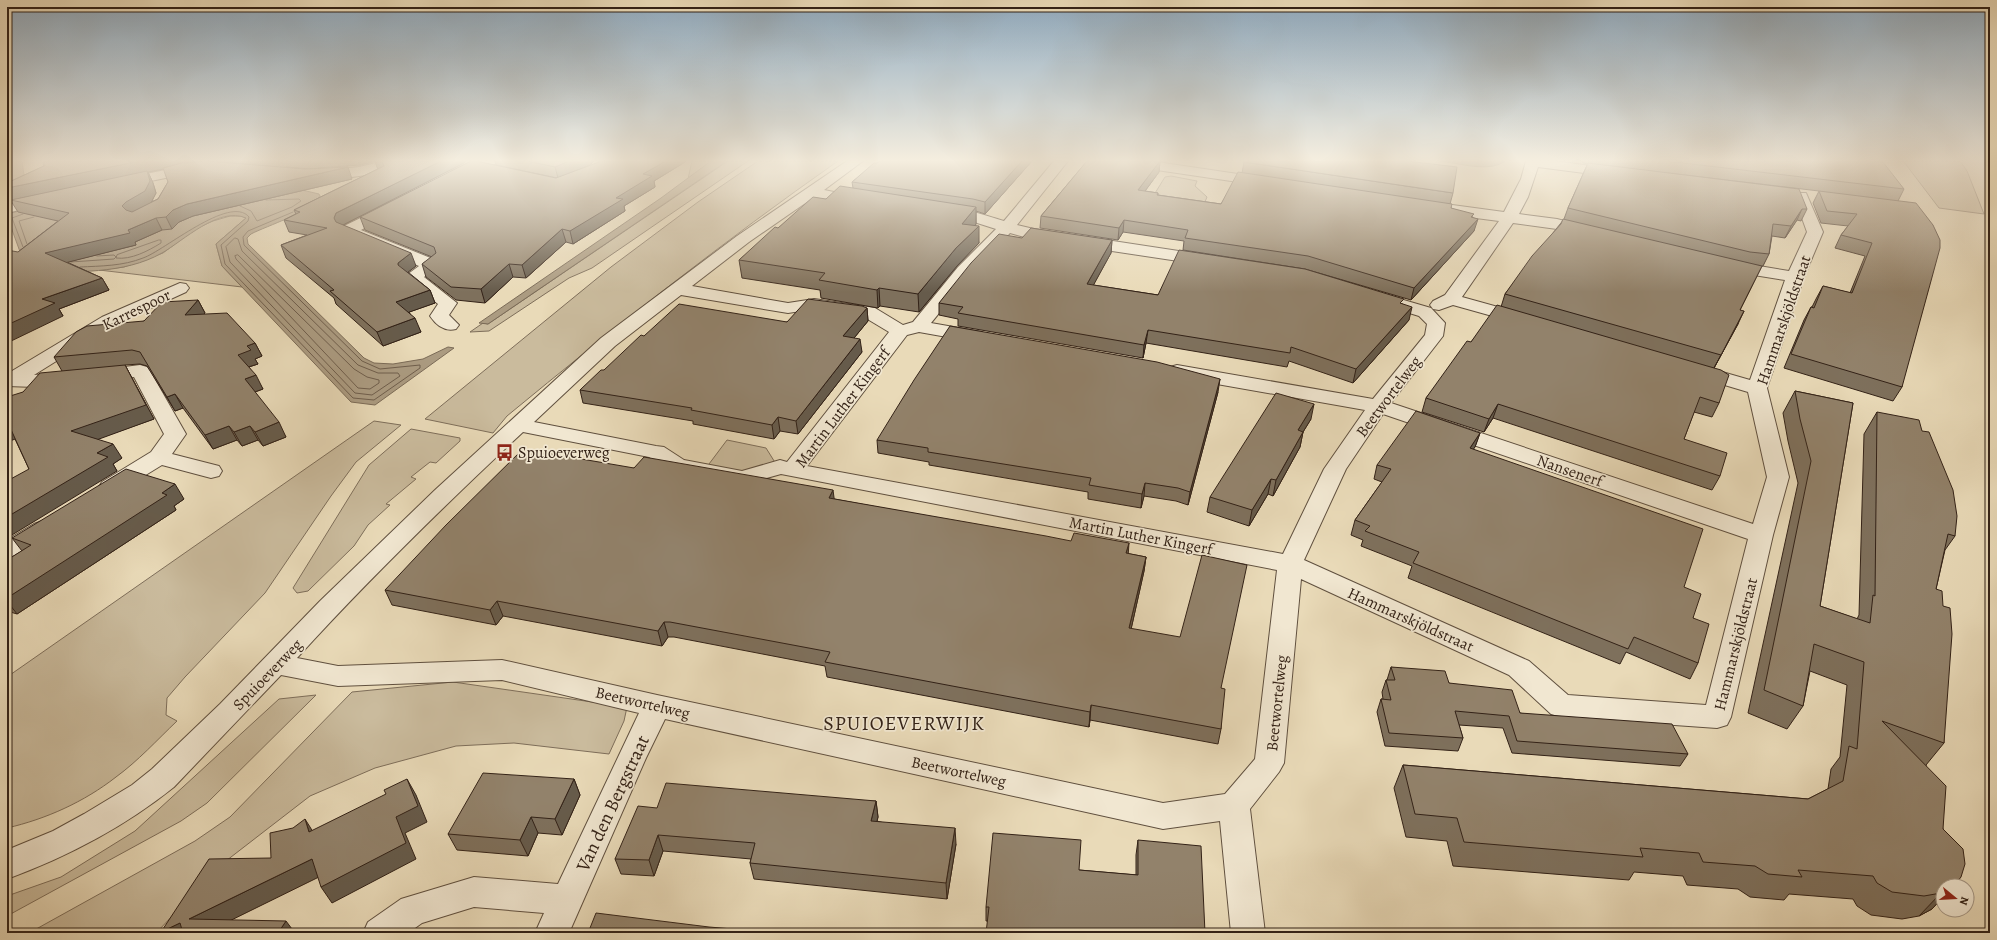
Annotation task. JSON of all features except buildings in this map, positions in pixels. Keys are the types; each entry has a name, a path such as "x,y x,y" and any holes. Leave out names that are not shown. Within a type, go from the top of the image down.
{"street":[{"path":"7,208 22,205"},
{"path":"397,205 348,230 432,265 413,277 448,303 439,316 450,325"},
{"name":"Spuioeverweg","path":"7,865 64,841 95,824 143,794 183,759 277,664 329,607 443,495 608,342 743,239 792,205"},
{"name":"Martin Luther Kingerf","path":"1025,205 1008,226 910,328 792,470 1290,564"},
{"path":"1365,293 1426,312 1452,299 1508,219 1516,205"},
{"name":"Hammarskjöldstraat","path":"1290,564 1519,668 1561,706 1717,717 1761,535 1778,477 1757,388 1795,277 1815,232 1804,205"},
{"path":"1430,207 1508,219 1558,224 1604,236"},
{"path":"927,210 972,217 1032,234 1229,263"},
{"path":"1713,262 1744,270 1795,277"},
{"name":"Karrespoor","path":"8,387 108,321 180,288"},
{"path":"676,289 788,308 814,304 869,312 910,328 997,339"},
{"path":"1452,299 1535,323"},
{"name":"Beetwortelweg","path":"277,664 338,676 502,670 657,706 1163,816 1234,806 1270,763 1290,564 1335,469 1378,406 1434,336 1436,323 1426,312"},
{"path":"1680,366 1757,388"},
{"path":"1160,368 1378,406"},
{"name":"Karrespoor","path":"8,387 35,381 140,371 175,434 159,456 93,498"},
{"name":"Nansenerf","path":"1378,406 1761,535"},
{"path":"517,425 656,452 676,465 742,478 780,467 792,470"},
{"path":"159,456 211,471"},
{"path":"7,551 60,518"},
{"name":"Van den Bergstraat","path":"552,933 631,758 657,706"},
{"path":"1234,806 1248,933"},
{"path":"380,933 413,910 474,892 567,900"}],"shaded area":[{"path":"663,205 684,205 592,268 569,278 489,331 470,332 483,323 488,324"},
{"path":"694,205 776,205 588,350 507,416 493,433 425,419 611,267"},
{"path":"1183,205 1204,205 1202,209"},
{"path":"1937,205 1980,205 1984,214 1939,208"},
{"path":"230,216 241,216 246,218 216,244 222,266 242,287 99,270 124,267 163,253 195,229 213,221"},
{"path":"374,421 401,425 356,462 265,593 167,698 166,715 177,721 132,764 104,786 78,802 36,820 7,828 7,677"},
{"path":"411,429 460,438 460,441 436,463 430,462 411,477 416,479 386,504 390,505 368,525 354,546 308,591 297,593 293,588 369,465"},
{"path":"727,440 766,448 776,464 746,474 706,468"},
{"path":"453,682 627,707 624,721 609,754 514,743 456,746 375,768 310,796 222,864 156,933 29,933 195,841 230,817 352,692"},
{"path":"316,695 207,803 181,821 7,916 7,896 61,877 135,831 279,699"}],"water":[{"path":"45,205 45,211 120,205 312,205 289,218 251,234 247,238 248,244 364,358 374,363 393,364 423,359 448,347 454,348 375,405 351,402 222,266 216,244 246,218 236,216 224,217 213,221 202,226 162,253 131,265 82,272 32,273 27,271 7,214"},
{"path":"651,205 663,205 488,324 479,323"}],"place":[{"name":"Spuioeverweg","path":"505,452"}],"district":[{"name":"SPUIOEVERWIJK","path":"904,723"}]}
